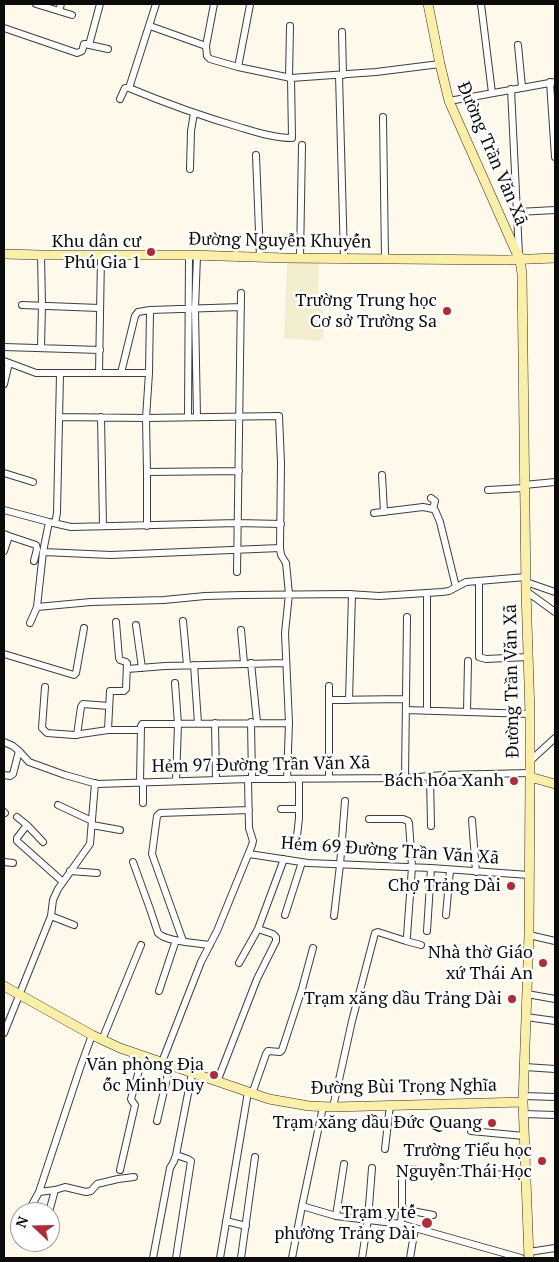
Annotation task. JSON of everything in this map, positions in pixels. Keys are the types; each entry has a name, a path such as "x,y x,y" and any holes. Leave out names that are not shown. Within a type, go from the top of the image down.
{"street":[{"path":"36,4 72,15"},
{"path":"59,11 61,4"},
{"path":"90,45 100,4"},
{"path":"120,98 125,88 128,88 156,4"},
{"path":"214,4 206,46 208,56 210,59 238,67 290,78 376,72 440,64"},
{"name":"Đường Trần Văn Xã","path":"428,4 448,101 520,258 522,276 524,487 530,714 529,935 524,1099"},
{"path":"481,4 492,93"},
{"path":"238,67 250,5"},
{"path":"150,26 194,40 206,46"},
{"path":"128,88 194,113 255,131 292,138 290,26"},
{"path":"4,28 77,53 82,52 84,44 108,49"},
{"path":"342,32 341,140 344,258"},
{"path":"518,45 522,88"},
{"path":"448,101 553,82 555,157"},
{"path":"511,90 520,258"},
{"path":"190,169 191,130 194,113"},
{"path":"383,117 385,259"},
{"path":"332,140 341,140"},
{"path":"300,258 302,146"},
{"path":"256,155 260,257"},
{"path":"518,212 555,210"},
{"name":"Đường Nguyễn Khuyến","path":"4,254 41,256 193,255 385,259 555,258"},
{"path":"188,417 193,255"},
{"path":"41,256 41,347"},
{"path":"99,374 101,256"},
{"path":"237,572 241,293"},
{"path":"22,305 100,308"},
{"path":"121,374 138,312 150,310 241,308"},
{"path":"192,309 196,417"},
{"path":"147,526 146,418 150,310"},
{"path":"4,347 100,350"},
{"path":"4,384 6,362 36,373 149,373"},
{"path":"30,622 37,607 43,552 57,513 60,374"},
{"path":"60,417 279,416 280,548 286,563 289,594 285,633 288,723 287,779"},
{"path":"101,417 103,526"},
{"path":"147,472 239,471"},
{"path":"4,473 33,482"},
{"path":"382,474 384,512"},
{"path":"488,490 555,482"},
{"path":"433,509 436,500"},
{"path":"374,514 423,507 437,512 456,587"},
{"path":"4,510 71,527 238,523 281,524"},
{"path":"4,551 7,535 36,545 34,561"},
{"path":"43,552 111,555 280,548"},
{"path":"479,581 479,657 486,659 528,657"},
{"path":"37,607 73,603 164,600 205,596 352,594 379,596 449,591 466,582 479,581 526,584 555,592"},
{"path":"526,584 555,612"},
{"path":"427,593 427,711"},
{"path":"349,700 352,594"},
{"path":"405,778 406,617"},
{"path":"183,620 198,723"},
{"path":"108,730 110,691 126,691 126,662 119,658 116,622"},
{"path":"136,625 142,668"},
{"path":"4,654 74,675 76,674 84,628"},
{"path":"240,630 244,663"},
{"path":"467,712 468,661"},
{"path":"157,1122 166,1064 201,962 210,945 253,841 250,832 249,810 254,722 251,663"},
{"path":"127,669 190,665 286,663"},
{"path":"175,683 178,724 176,781"},
{"path":"329,686 329,778"},
{"path":"45,687 43,731 77,735 108,730 141,730"},
{"path":"329,700 406,699"},
{"path":"77,735 82,704 109,706"},
{"path":"406,710 530,714"},
{"path":"214,723 216,780"},
{"path":"143,802 142,724 288,723"},
{"path":"530,761 555,738"},
{"name":"Hẻm 97 Đường Trần Văn Xã","path":"4,742 13,746 29,762 95,783 530,775"},
{"path":"4,775 10,776 13,774 19,751"},
{"path":"530,775 555,784"},
{"path":"430,776 431,826"},
{"path":"297,836 299,779"},
{"path":"4,1032 51,916 53,900 58,889 90,844 95,783"},
{"path":"334,916 340,865 344,802"},
{"path":"58,805 92,823 120,830"},
{"path":"281,809 299,809"},
{"path":"158,991 179,940 152,854 157,816 160,813 249,810"},
{"path":"17,817 43,842"},
{"path":"369,819 408,821 412,867 406,941"},
{"path":"472,820 476,872"},
{"path":"27,825 17,838 17,841 62,882"},
{"name":"Hẻm 69 Đường Trần Văn Xã","path":"249,854 284,860 340,865 431,868 529,875"},
{"path":"238,963 258,929 284,860"},
{"path":"4,862 13,863"},
{"path":"133,862 158,933 162,937 210,945"},
{"path":"285,915 302,862"},
{"path":"427,931 431,868"},
{"path":"446,915 450,870"},
{"path":"70,872 97,873"},
{"path":"51,916 74,925"},
{"path":"217,1082 257,979 276,941 276,937 273,934 258,929"},
{"path":"333,1107 352,1021 375,933 378,932 421,945"},
{"path":"529,935 555,941"},
{"path":"102,1040 141,945"},
{"path":"220,1258 250,1093 268,1051 278,1053 282,1050 313,948"},
{"name":"Đường Bùi Trọng Nghĩa","path":"4,986 102,1040 269,1099 323,1107 524,1099"},
{"path":"527,994 555,999"},
{"path":"526,1017 555,1021"},
{"path":"33,1202 92,1035"},
{"path":"120,1170 135,1104 132,1099 143,1056"},
{"path":"524,1067 555,1068"},
{"path":"153,1258 170,1168 176,1156 192,1073"},
{"path":"526,1256 527,1176 524,1099 555,1097"},
{"path":"385,1149 390,1105"},
{"path":"295,1258 302,1206 323,1107"},
{"path":"524,1114 555,1115"},
{"path":"471,1131 524,1136"},
{"path":"176,1156 191,1161 176,1258"},
{"path":"241,1258 256,1157"},
{"path":"336,1216 344,1164"},
{"path":"362,1258 368,1220 372,1168"},
{"path":"401,1224 402,1172 404,1169 527,1176"},
{"path":"38,1192 65,1187 86,1192 98,1184 134,1177"},
{"path":"52,1202 55,1190"},
{"path":"302,1206 336,1216 401,1224 526,1256 555,1248"},
{"path":"402,1210 433,1215"},
{"path":"226,1221 246,1226"},
{"path":"410,1258 415,1228"}],"shaded area":[{"path":"287,261 319,261 318,308 323,309 324,337 320,341 284,338"}],"place":[{"name":"Khu dân cư Phú Gia 1","path":"151,252"},
{"name":"Trường Trung học Cơ sở Trường Sa","path":"447,311"},
{"name":"Bách hóa Xanh","path":"514,781"},
{"name":"Chợ Trảng Dài","path":"511,886"},
{"name":"Nhà thờ Giáo xứ Thái An","path":"543,963"},
{"name":"Trạm xăng dầu Trảng Dài","path":"512,999"},
{"name":"Văn phòng Địa ốc Minh Duy","path":"214,1075"},
{"name":"Trạm xăng dầu Đức Quang","path":"492,1123"},
{"name":"Trường Tiểu học Nguyễn Thái Học","path":"542,1161"},
{"name":"Trạm y tế phường Trảng Dài","path":"427,1223"}]}
